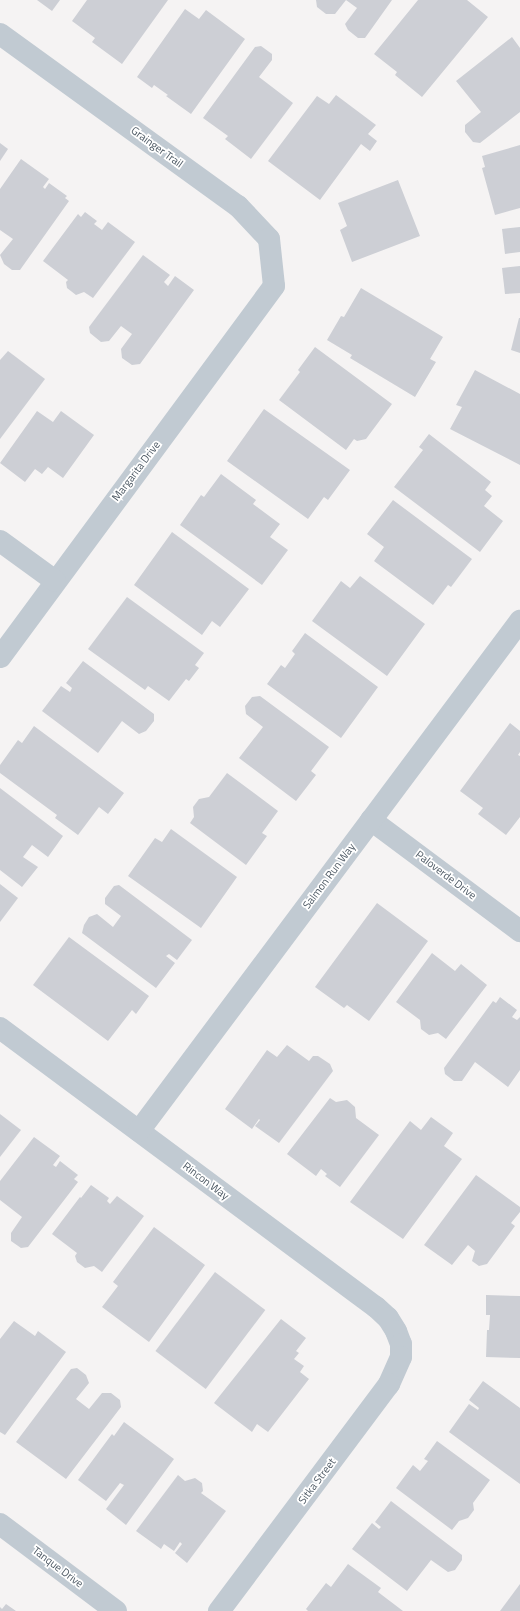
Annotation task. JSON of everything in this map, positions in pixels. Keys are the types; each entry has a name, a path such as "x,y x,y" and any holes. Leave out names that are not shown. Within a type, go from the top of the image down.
{"street":[{"name":"Grainger Trail","path":"0,34 238,206 269,239 274,286"},
{"name":"Margarita Drive","path":"0,657 274,286"},
{"path":"0,541 55,581"},
{"name":"Salmon Run Way","path":"139,1131 520,621"},
{"name":"Paloverde Drive","path":"371,820 520,931"},
{"name":"Rincon Way","path":"0,1028 376,1307 388,1318 396,1331 401,1344"},
{"name":"Sitka Street","path":"220,1611 389,1384 401,1357 401,1344"},
{"name":"Tanque Drive","path":"0,1524 116,1611"}],"building":[{"path":"37,0 60,0 52,11"},
{"path":"87,0 168,0 122,64 92,42 95,38 72,21"},
{"path":"316,0 346,0 335,14 326,14 317,7"},
{"path":"346,0 392,0 365,38 358,38 348,30 345,24 357,8"},
{"path":"418,0 467,0 488,17 422,97 395,75 397,72 374,54"},
{"path":"185,9 199,19 206,10 245,39 191,114 166,96 168,95 154,85 152,88 137,77"},
{"path":"512,37 520,48 520,112 480,143 473,142 465,132 465,125 481,112 456,81"},
{"path":"261,46 272,54 272,60 259,77 293,103 251,159 225,139 228,136 203,118 255,47"},
{"path":"336,95 376,125 368,134 377,141 370,151 361,144 320,200 268,161 317,96 329,104"},
{"path":"0,143 8,149 0,161"},
{"path":"520,145 520,208 495,215 482,168 485,167 482,156"},
{"path":"21,159 49,179 43,187 45,189 49,183 67,196 65,198 69,201 20,270 12,270 4,264 0,255 13,239 0,230 0,189"},
{"path":"398,180 420,236 352,262 340,230 347,226 338,203"},
{"path":"85,212 97,221 94,224 102,230 108,222 135,242 93,298 84,292 76,295 67,288 66,282 68,280 43,261 78,214 81,217"},
{"path":"520,227 520,252 505,254 502,229"},
{"path":"143,255 170,275 164,282 168,286 175,276 194,290 140,364 132,365 122,358 121,349 132,334 121,326 109,341 101,342 90,333 89,327"},
{"path":"520,266 520,293 505,294 502,268"},
{"path":"361,288 443,337 430,359 436,362 415,397 350,358 352,355 327,340 341,316 344,317"},
{"path":"520,318 520,353 511,350"},
{"path":"315,347 392,404 366,439 357,441 354,439 346,450 279,400 300,372 298,370"},
{"path":"8,351 45,379 0,439 0,360"},
{"path":"475,370 520,394 520,465 450,429 462,407 456,405"},
{"path":"264,409 350,470 328,500 324,497 308,519 227,461"},
{"path":"37,411 53,422 61,411 94,435 63,478 48,467 42,474 35,469 25,482 0,463"},
{"path":"429,434 491,482 485,490 492,496 484,506 503,521 480,552 394,487 423,450 419,447"},
{"path":"221,474 256,500 253,504 280,524 270,537 288,550 262,585 180,525 201,495 204,497"},
{"path":"393,500 472,559 451,587 448,585 433,605 374,561 384,547 367,534"},
{"path":"172,532 249,589 220,627 212,621 202,635 134,585"},
{"path":"360,576 425,624 387,676 312,621 341,581 350,588"},
{"path":"127,597 204,653 195,665 199,668 189,681 186,679 169,701 148,686 145,690 88,649"},
{"path":"305,633 378,687 341,738 267,684 281,665 285,668 295,654 292,651"},
{"path":"83,661 154,714 154,721 146,731 139,734 122,721 98,753 42,711 61,686 70,692 72,688 66,683"},
{"path":"260,696 329,747 311,771 316,775 296,801 239,758 263,727 246,714 245,706 252,697"},
{"path":"510,723 520,731 520,752 518,755 520,756 520,817 506,835 478,814 483,808 460,791"},
{"path":"34,726 124,793 108,814 99,807 78,835 55,818 57,815 0,773 0,765 18,740 22,743"},
{"path":"227,773 278,811 262,833 267,836 246,865 190,823 194,817 193,807 199,799 209,797"},
{"path":"0,788 63,836 48,857 32,845 23,857 38,867 22,887 0,870"},
{"path":"171,829 237,877 201,928 128,876 155,838 162,842"},
{"path":"0,884 18,898 0,922"},
{"path":"119,885 192,940 177,960 169,954 166,956 175,963 156,988 82,933 84,925 89,917 97,914 113,927 121,916 105,904 105,898 114,886"},
{"path":"377,903 428,941 369,1021 347,1005 344,1008 315,987"},
{"path":"69,937 149,996 136,1014 132,1010 108,1041 33,985"},
{"path":"432,953 455,971 461,964 487,985 446,1039 438,1033 429,1035 421,1029 420,1020 396,1002"},
{"path":"500,997 517,1010 512,1017 517,1020 520,1017 520,1070 508,1087 475,1062 462,1081 454,1081 445,1074 444,1068 493,1001 496,1003"},
{"path":"287,1045 309,1061 313,1056 318,1056 330,1064 333,1071 279,1143 255,1126 260,1120 259,1119 252,1129 225,1109 267,1050 277,1057"},
{"path":"330,1098 336,1102 347,1100 355,1107 356,1118 379,1135 340,1187 325,1176 327,1174 321,1169 316,1176 287,1154"},
{"path":"0,1114 21,1130 0,1157"},
{"path":"431,1117 453,1133 444,1146 462,1159 403,1239 350,1202 410,1121 421,1130"},
{"path":"34,1137 60,1156 53,1165 56,1167 60,1161 78,1175 74,1179 78,1182 28,1247 21,1248 11,1241 11,1233 22,1217 0,1200 0,1181"},
{"path":"476,1175 520,1207 520,1212 511,1223 515,1226 487,1264 479,1266 472,1261 475,1251 468,1245 452,1265 424,1245"},
{"path":"91,1185 109,1198 107,1201 110,1204 117,1196 144,1216 102,1272 94,1266 85,1268 77,1262 75,1256 77,1253 52,1234"},
{"path":"154,1227 205,1265 149,1342 102,1307 118,1286 113,1282"},
{"path":"215,1272 265,1310 206,1389 155,1351"},
{"path":"486,1295 520,1296 520,1358 486,1357 487,1330 489,1330 490,1315 486,1315"},
{"path":"281,1319 306,1338 296,1351 299,1353 294,1359 304,1366 300,1372 309,1379 268,1432 257,1424 252,1432 214,1403"},
{"path":"14,1321 35,1336 38,1331 66,1352 5,1435 0,1432 0,1339"},
{"path":"77,1368 86,1375 89,1383 76,1399 89,1409 102,1393 111,1393 120,1400 121,1407 66,1479 16,1442 71,1369"},
{"path":"483,1381 520,1408 520,1484 449,1432 469,1404 478,1410 479,1408 469,1400"},
{"path":"124,1422 174,1459 126,1525 106,1509 124,1485 120,1483 106,1501 78,1480 112,1434 114,1436"},
{"path":"437,1441 490,1480 473,1503 474,1510 468,1518 459,1521 452,1530 396,1488 413,1465 420,1471 428,1461 424,1459"},
{"path":"178,1475 185,1481 195,1478 202,1483 203,1491 201,1493 226,1511 187,1563 175,1553 182,1544 180,1542 174,1551 164,1544 161,1549 136,1531"},
{"path":"391,1501 462,1555 462,1560 455,1570 448,1572 431,1560 407,1591 352,1549 372,1523 379,1529 381,1527 375,1522"},
{"path":"348,1564 381,1588 378,1592 403,1611 308,1611 306,1609 326,1583 331,1587"},
{"path":"520,1584 520,1611 500,1611"},
{"path":"6,1604 16,1611 0,1611 0,1607 2,1609"}]}
